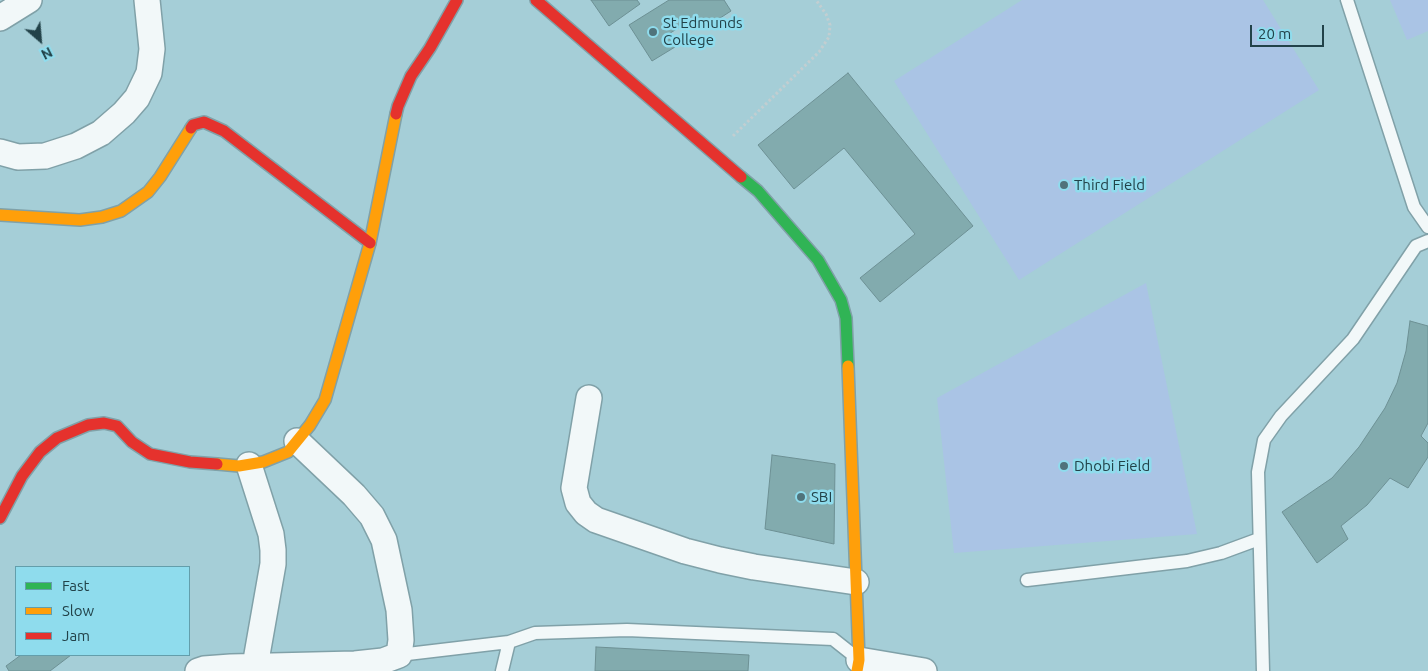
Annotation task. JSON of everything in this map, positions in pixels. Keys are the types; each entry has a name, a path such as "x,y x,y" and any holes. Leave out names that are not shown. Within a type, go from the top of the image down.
{"street":[{"path":"0,18 29,0"},
{"path":"0,152 18,156 45,156 76,146 101,134 124,113 137,98 149,72 152,49 147,0"},
{"path":"0,518 22,476 40,452 57,438 88,425 104,423 117,426 132,442 150,454 190,462 239,466 250,465 288,452 310,425 325,400 370,243 398,106 411,76 430,48 457,0"},
{"path":"536,0 758,191 818,260 841,300 846,318 858,665 924,671"},
{"path":"0,215 80,220 102,217 121,211 148,192 160,177 193,125 204,122 224,131 370,243"},
{"path":"589,398 574,488 578,504 596,520 677,548 720,560 856,582"},
{"path":"198,671 204,668 354,664 383,661 398,655 401,640 398,610 384,540 372,516 354,494 297,440"},
{"path":"250,465 274,550 255,666"}],"lane":[{"path":"1347,0 1414,207 1428,227"},
{"path":"1263,671 1258,472 1264,440 1281,416 1353,339 1416,246 1428,241"},
{"path":"1027,580 1144,564 1187,561 1221,553 1259,539"},
{"path":"398,655 509,642 535,633 627,630 833,639 858,665"},
{"path":"502,671 509,642"}],"path":[{"path":"715,153 819,52 829,37 830,25 826,14 816,0"}],"shaded area":[{"name":"Third Field","path":"1022,0 1263,0 1319,90 1019,280 894,81"},
{"path":"1390,0 1428,0 1428,31 1407,40"},
{"name":"Dhobi Field","path":"1146,283 1197,534 954,553 937,398"}],"building":[{"name":"St Edmunds College","path":"591,0 637,0 640,4 609,26"},
{"name":"St Edmunds College","path":"669,0 724,0 731,11 703,29 696,17 667,35 675,47 652,61 629,25"},
{"path":"848,73 973,226 880,302 860,278 915,234 844,148 794,189 758,145"},
{"path":"1410,321 1428,326 1428,423 1421,436 1428,443 1428,457 1408,488 1390,478 1367,505 1341,526 1348,539 1317,563 1282,512 1332,478 1359,447 1385,408 1397,383 1406,351"},
{"name":"SBI","path":"772,455 835,464 834,544 765,529"},
{"path":"596,647 749,655 748,671 595,671"},
{"path":"20,656 70,656 50,671 9,671 6,666"}],"traffic: fast":[{"path":"741,177 758,191 818,260 841,300 846,318 848,366"}],"traffic: slow":[{"path":"217,464 239,466 263,462 288,452 310,425 325,400 370,243 396,114"},
{"path":"0,215 80,220 102,217 121,211 148,192 160,177 191,128"},
{"path":"848,366 859,660 857,671"}],"traffic: jam":[{"path":"396,114 411,76 430,48 457,0"},
{"path":"536,0 741,177"},
{"path":"191,128 193,125 204,122 224,131 370,243"},
{"path":"0,518 22,476 40,452 57,438 88,425 104,423 117,426 132,442 150,454 190,462 217,464"}],"place":[{"name":"St Edmunds College","path":"653,32"},
{"name":"Third Field","path":"1064,185"},
{"name":"Dhobi Field","path":"1064,466"},
{"name":"SBI","path":"801,497"}]}
